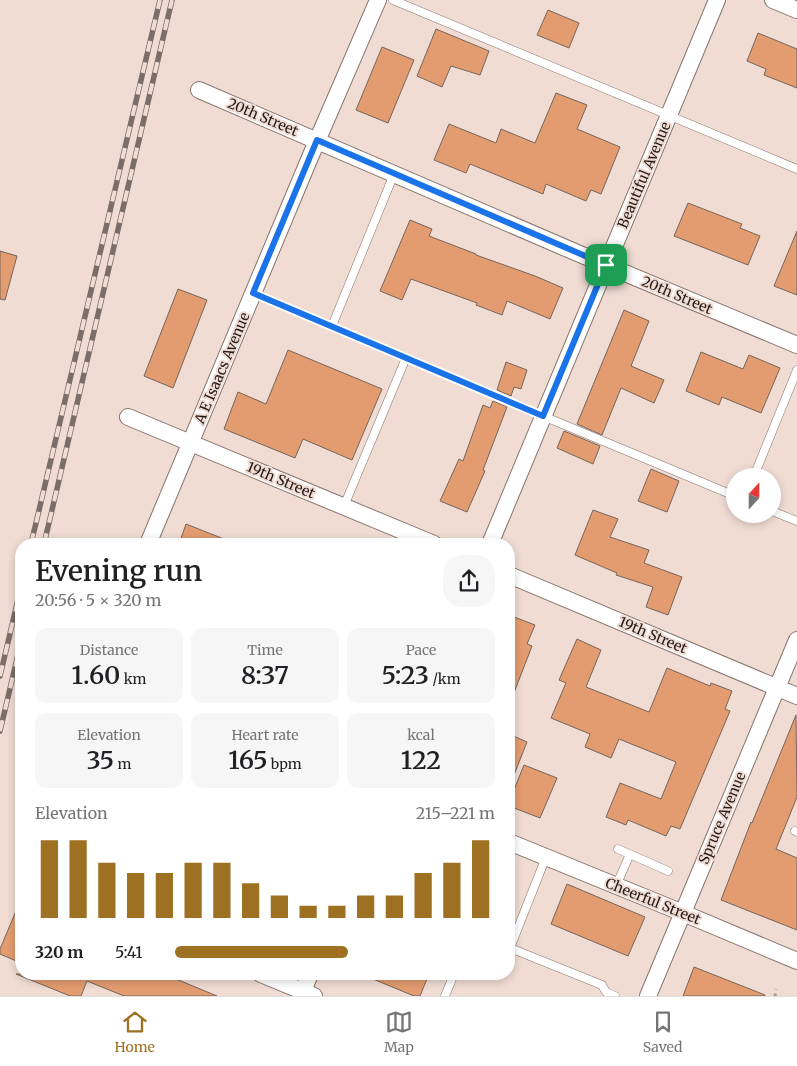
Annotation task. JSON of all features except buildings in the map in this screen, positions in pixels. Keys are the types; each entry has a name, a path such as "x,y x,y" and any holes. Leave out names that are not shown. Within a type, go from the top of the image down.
{"street":[{"name":"A E Isaacs Avenue","path":"151,538 317,140 378,0"},
{"name":"Beautiful Avenue","path":"492,538 717,0"},
{"path":"773,0 797,10"},
{"name":"20th Street","path":"199,90 797,345"},
{"name":"19th Street","path":"128,417 420,538"},
{"name":"19th Street","path":"515,578 797,696"},
{"name":"Spruce Avenue","path":"648,996 797,640"},
{"name":"Cheerful Street","path":"515,844 797,961"},
{"path":"275,980 309,994 310,980"}],"lane":[{"path":"393,0 797,169"},
{"path":"332,326 394,174"},
{"path":"253,293 726,492"},
{"path":"344,506 406,358"},
{"path":"757,468 797,370"},
{"path":"781,515 797,521"},
{"path":"618,849 668,870"},
{"path":"616,886 630,854"},
{"path":"515,935 546,857"},
{"path":"515,950 602,985 606,992 615,996"},
{"path":"445,996 452,980"}],"path":[{"path":"775,996 776,989"}],"railway":[{"path":"32,538 160,0"},
{"path":"45,538 172,0"},
{"path":"0,676 15,612"},
{"path":"0,731 15,667"}],"route":[{"path":"317,140 606,265 543,416 253,293 317,140"}]}
